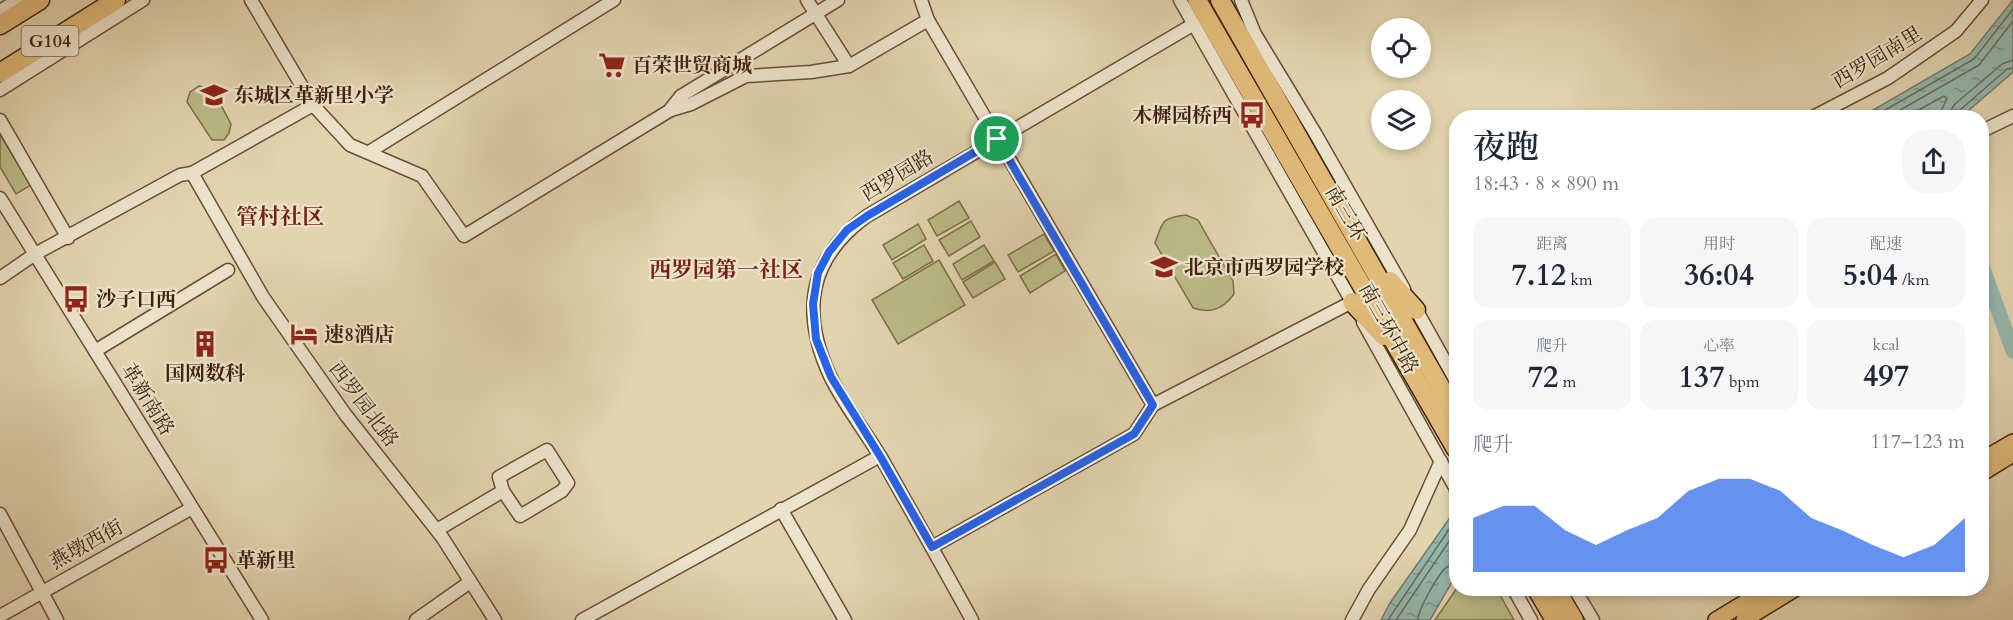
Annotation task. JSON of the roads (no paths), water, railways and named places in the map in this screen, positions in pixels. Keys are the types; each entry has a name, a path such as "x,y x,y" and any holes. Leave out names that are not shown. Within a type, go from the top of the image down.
{"highway":[{"name":"G104","path":"0,25 40,0"},
{"path":"108,5 127,0"},
{"name":"南三环","path":"1197,0 1449,436"},
{"name":"南三环","path":"1220,0 1248,45 1278,102 1449,402"},
{"path":"1242,1 1248,45"},
{"name":"G104","path":"0,75 108,5"},
{"path":"0,75 26,73"},
{"path":"1365,253 1416,310"},
{"path":"1352,302 1407,360"},
{"path":"1540,596 1554,620"},
{"path":"1560,596 1574,619"}],"main road":[{"path":"1989,456 2013,442"},
{"path":"1989,469 2013,454"},
{"path":"1716,620 1756,596"},
{"path":"1744,620 1783,596"}],"street":[{"path":"0,11 18,0"},
{"path":"0,90 143,0"},
{"path":"251,0 313,105 350,145 422,176 464,236 669,111 691,104 746,76 811,72 849,66 928,20"},
{"path":"369,152 615,0"},
{"path":"807,0 849,66"},
{"path":"669,111 681,96 838,0"},
{"path":"921,0 928,20 1153,405"},
{"name":"南三环中路","path":"1180,0 1449,476"},
{"name":"西罗园南里","path":"1826,110 1887,78 1956,31 1982,0"},
{"name":"南三环中路","path":"1242,1 1256,34 1316,133 1449,369"},
{"name":"西罗园路","path":"972,620 880,456 831,377 816,339 813,304 818,273 829,252 847,230 867,216 1194,24"},
{"path":"0,278 35,254 180,175 192,174 313,105"},
{"path":"1989,128 2013,116"},
{"path":"0,120 68,238"},
{"name":"西罗园北路","path":"192,174 263,297 345,414 437,530 495,620"},
{"name":"革新南路","path":"0,198 262,620"},
{"path":"95,351 228,270"},
{"path":"932,547 1134,434 1153,405 1352,302"},
{"path":"547,450 568,483 561,491 520,516 503,491 499,477 547,450"},
{"path":"582,620 880,456"},
{"path":"1352,620 1369,589 1410,530 1441,461"},
{"path":"437,530 503,491"},
{"name":"燕墩西街","path":"0,616 192,507"},
{"path":"781,510 845,620"},
{"path":"0,514 57,620"},
{"path":"416,620 470,582"},
{"path":"1518,596 1531,620"},
{"path":"1579,596 1593,620"}],"water":[{"path":"2013,0 2013,72 1969,110 1873,110 1970,54"},
{"path":"1449,519 1449,587 1430,620 1381,620 1390,603"}],"waterway":[{"path":"1989,285 2013,351"}],"place":[{"name":"百荣世贸商城","path":"612,65"},
{"name":"东城区革新里小学","path":"214,95"},
{"name":"木樨园桥西","path":"1252,115"},
{"name":"北京市西罗园学校","path":"1164,267"},
{"name":"沙子口西","path":"76,299"},
{"name":"速8酒店","path":"304,334"},
{"name":"国网数科","path":"205,344"},
{"name":"革新里","path":"216,560"}],"district":[{"name":"管村社区","path":"280,216"},
{"name":"西罗园第一社区","path":"726,269"}]}
